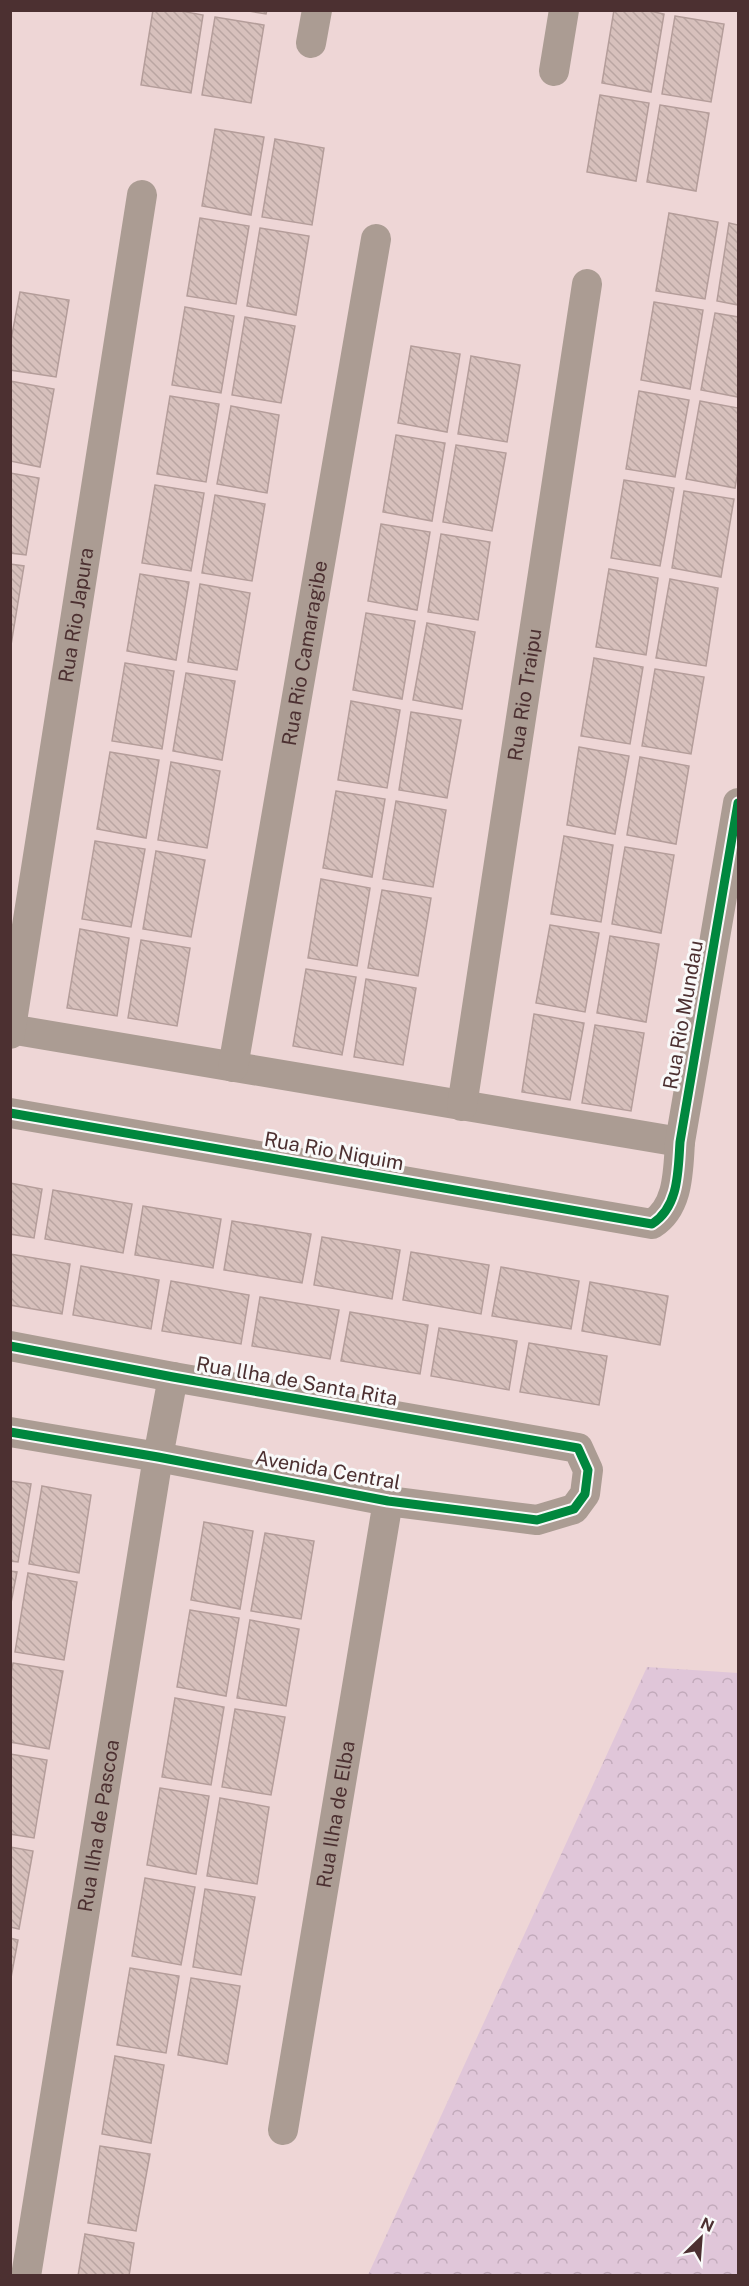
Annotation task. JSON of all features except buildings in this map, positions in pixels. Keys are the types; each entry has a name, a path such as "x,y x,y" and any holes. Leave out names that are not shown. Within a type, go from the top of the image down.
{"street":[{"path":"311,43 317,10"},
{"path":"554,71 564,10"},
{"name":"Rua Rio Japura","path":"11,1031 142,195"},
{"name":"Rua Rio Camaragibe","path":"233,1067 376,239"},
{"name":"Rua Rio Traipu","path":"462,1106 587,284"},
{"name":"Rua Rio Mundau","path":"652,1224 661,1219 677,1187 680,1142 738,803"},
{"path":"11,1031 680,1142"},
{"name":"Rua Rio Niquim","path":"10,1113 652,1224"},
{"name":"Rua llha de Santa Rita","path":"10,1346 578,1448"},
{"name":"Rua Ilha de Pascoa","path":"26,2276 158,1457 173,1377"},
{"name":"Avenida Central","path":"10,1432 388,1500 537,1520 574,1509 585,1494 588,1470 578,1448"},
{"name":"Rua Ilha de Elba","path":"284,2130 388,1500"}],"green space":[{"path":"647,1667 738,1673 738,2275 368,2275"}],"cycle path":[{"path":"10,1113 652,1224 667,1208 675,1188 680,1142 738,803"},
{"path":"10,1346 578,1448 588,1470 585,1494 574,1509 537,1520 388,1501 158,1457 10,1432"}]}
